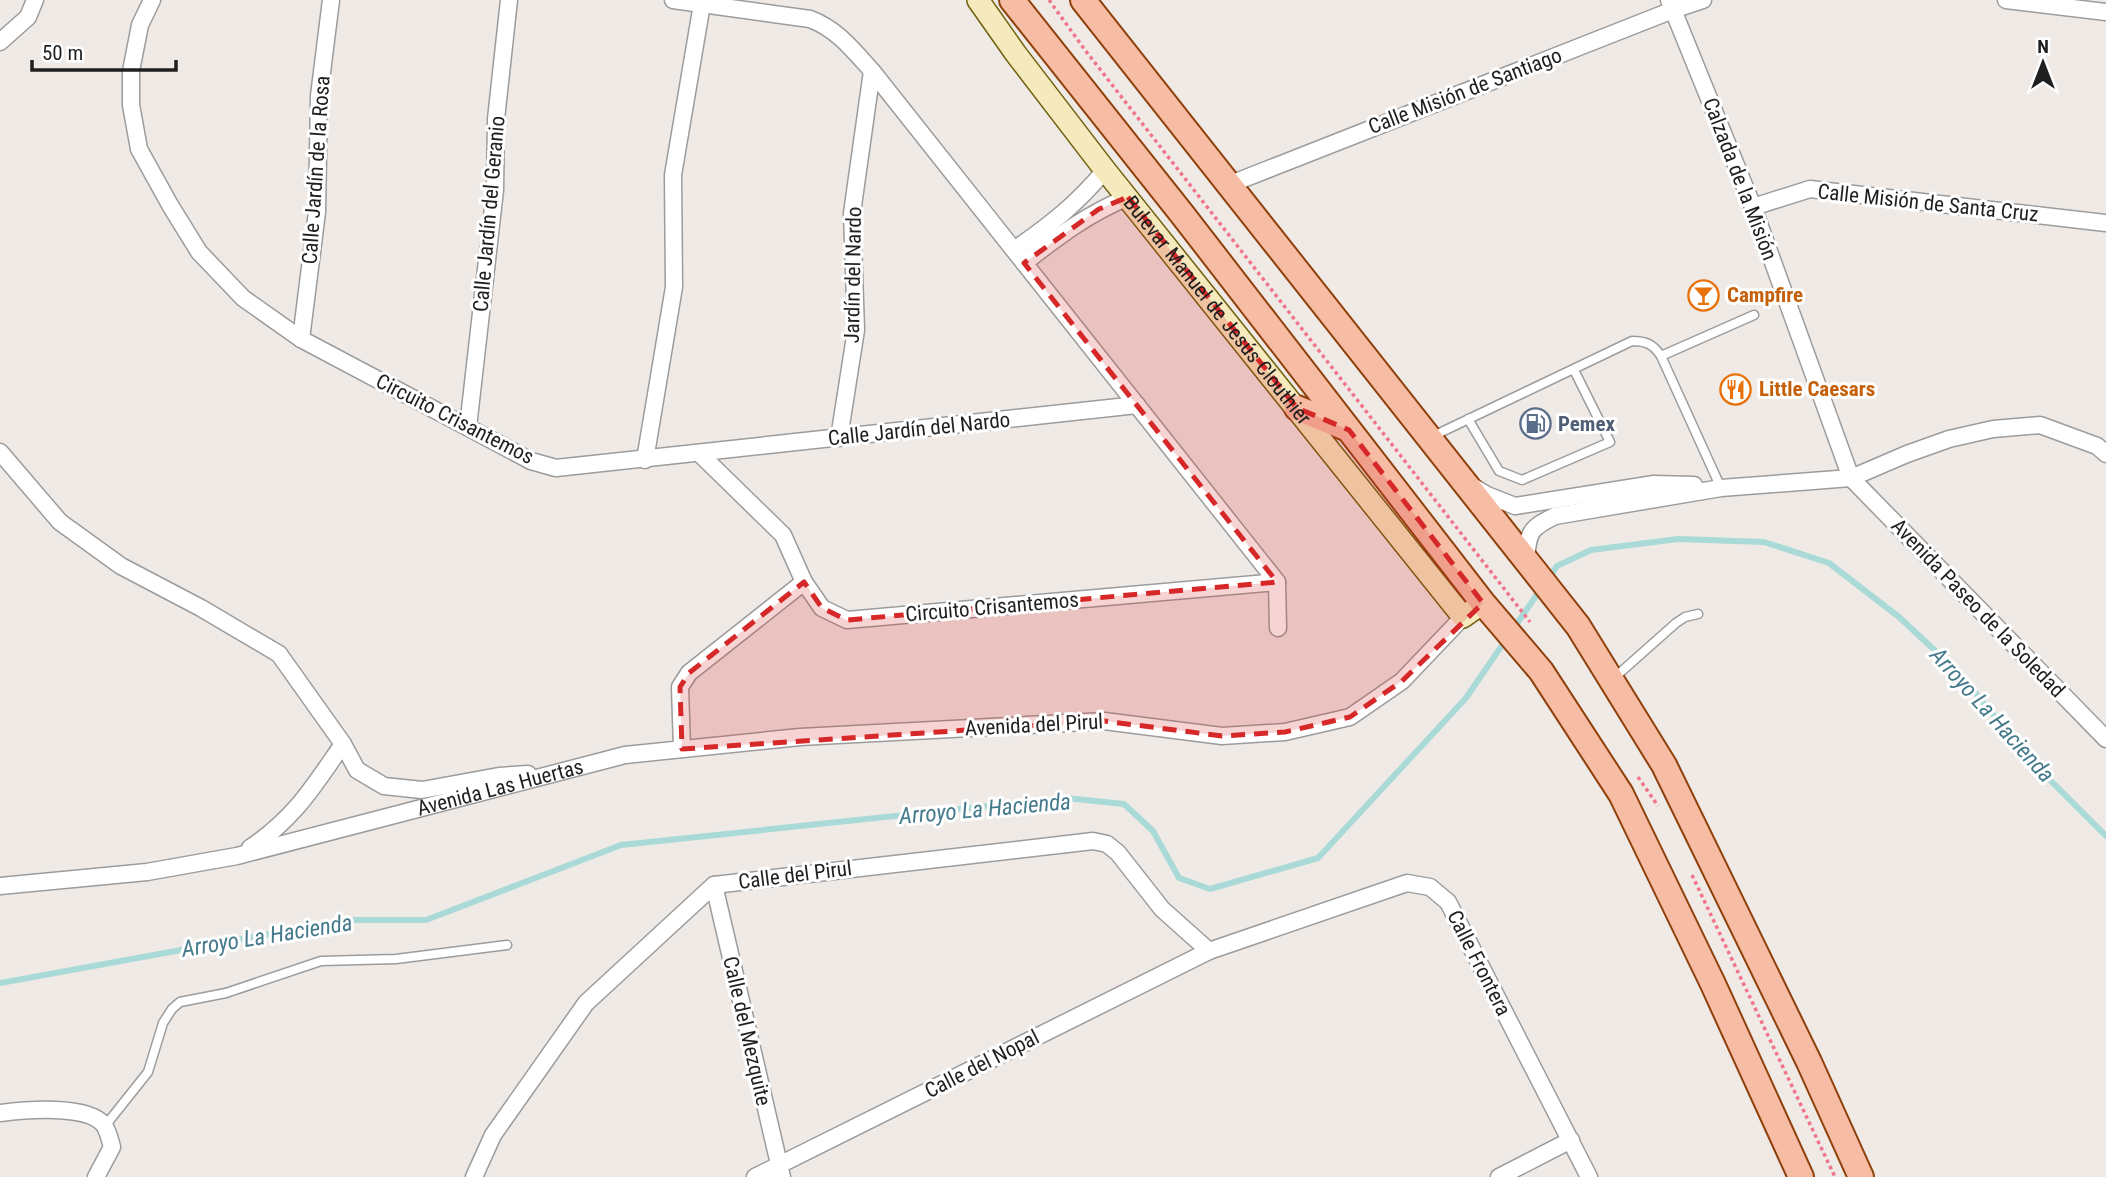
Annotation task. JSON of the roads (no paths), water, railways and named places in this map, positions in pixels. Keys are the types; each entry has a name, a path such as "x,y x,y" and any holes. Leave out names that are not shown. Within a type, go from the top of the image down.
{"main road":[{"path":"1012,0 1541,671 1621,794 1713,984 1801,1177"},
{"path":"1083,0 1578,626 1664,765 1809,1062 1861,1177"},
{"path":"1297,408 1349,430"}],"street":[{"path":"0,42 28,17 35,0"},
{"name":"Circuito Crisantemos","path":"152,0 140,25 131,71 131,105 139,149 199,252 243,298 301,339 531,461 556,468 700,454 783,535 804,582 822,608 847,620 1278,582"},
{"name":"Calle Jardín de la Rosa","path":"301,339 317,212 319,96 331,0"},
{"name":"Calle Jardín del Geranio","path":"468,427 495,190 496,119 509,0"},
{"path":"673,0 810,19 826,25 839,35 872,71 1278,582 1278,628"},
{"name":"Bulevar Manuel de Jesús Clouthier","path":"978,0 1105,170 1463,617"},
{"name":"Calle Misión de Santiago","path":"1228,185 1671,5 1703,0"},
{"path":"2006,0 2106,12"},
{"path":"645,460 674,287 673,175 702,4"},
{"name":"Calzada de la Misión","path":"1671,5 1753,207 1851,478"},
{"name":"Jardín del Nardo","path":"839,438 856,330 852,213 872,71"},
{"path":"1014,250 1063,215 1105,170"},
{"name":"Calle Misión de Santa Cruz","path":"1753,207 1810,189 2106,223"},
{"path":"1024,263 1071,226 1098,209 1128,197"},
{"name":"Calle Jardín del Nardo","path":"700,454 1137,405"},
{"path":"1526,559 1528,537 1536,525 1555,516 1720,488 1851,478 1949,439 1993,429 2040,425 2097,446 2106,454"},
{"name":"Avenida Las Huertas","path":"0,452 60,522 121,566 201,608 279,654 343,744 356,770 384,786 422,790 499,776 566,771"},
{"path":"1459,477 1487,495 1515,506 1654,484 1706,485 1720,488"},
{"name":"Avenida Paseo de la Soledad","path":"1851,478 2106,739"},
{"path":"682,749 680,688 689,673 804,582"},
{"path":"1463,617 1492,612"},
{"name":"Avenida del Pirul","path":"566,771 625,755 800,737 1104,721 1222,736 1286,732 1350,717 1402,681 1463,617"},
{"name":"Avenida Las Huertas","path":"237,856 275,832 294,813 343,744"},
{"name":"Avenida Las Huertas","path":"0,886 147,872 237,856 566,771"},
{"name":"Calle del Pirul","path":"474,1177 493,1135 586,1003 714,885 1093,841 1107,844 1118,853 1162,909 1209,951"},
{"name":"Calle Frontera","path":"1209,951 1407,883 1430,887 1448,902 1589,1177"},
{"name":"Calle del Mezquite","path":"714,885 780,1171"},
{"name":"Calle del Nopal","path":"755,1177 780,1171 1209,951"},
{"path":"0,1113 28,1109 65,1110 95,1118 105,1126 112,1147 96,1177"},
{"path":"1499,1177 1571,1140"}],"lane":[{"path":"1661,356 1754,315"},
{"path":"1429,438 1632,341 1644,341 1654,346 1661,356 1720,488"},
{"path":"1468,419 1499,471 1522,480 1610,442 1574,370"},
{"path":"1612,680 1676,623 1685,617 1698,614"},
{"path":"105,1126 148,1072 163,1023 180,1002 226,993 321,961 396,959 507,945"}],"waterway":[{"name":"Arroyo La Hacienda","path":"1549,578 1557,566 1591,550 1678,539 1764,542 1829,563 1899,617 1959,673 2033,763 2106,836"},
{"name":"Arroyo La Hacienda","path":"1513,629 1541,589"},
{"name":"Arroyo La Hacienda","path":"0,983 346,920 426,920 621,845 1066,798 1124,804 1153,831 1179,878 1210,889 1318,858 1466,698 1507,638"}],"place":[{"name":"Campfire","path":"1704,295"},
{"name":"Little Caesars","path":"1736,389"},
{"name":"Pemex","path":"1535,424"}]}
